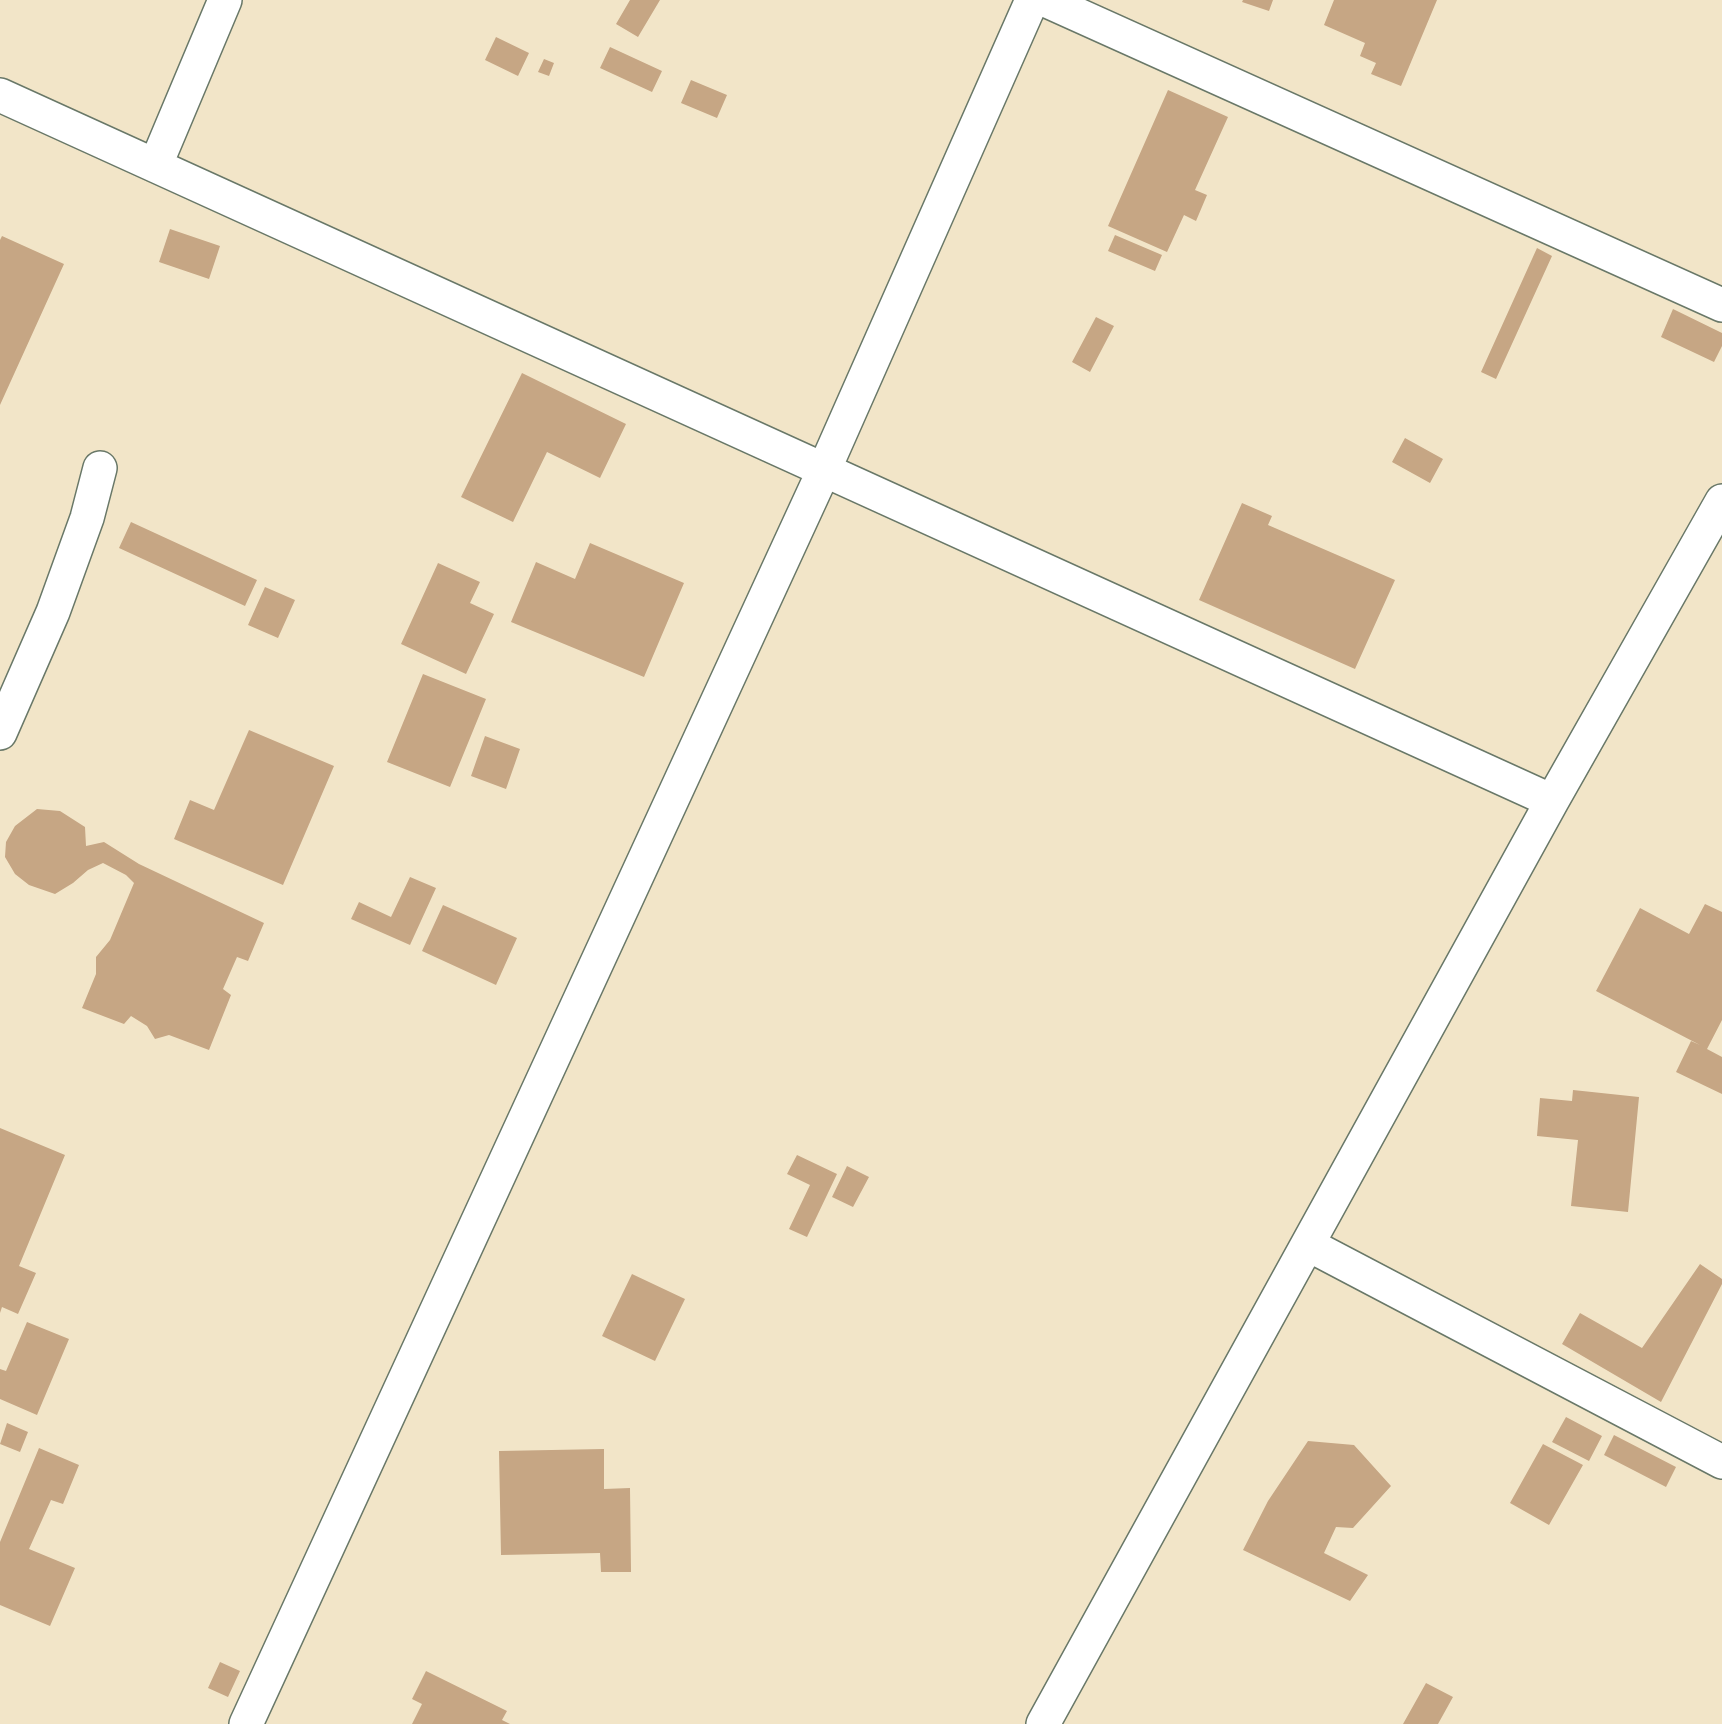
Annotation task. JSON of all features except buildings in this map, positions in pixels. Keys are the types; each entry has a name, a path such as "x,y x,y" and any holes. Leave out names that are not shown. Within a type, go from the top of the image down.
{"street":[{"path":"156,164 225,0"},
{"path":"246,1724 824,470 1032,0"},
{"path":"1045,0 1722,305"},
{"path":"0,95 1552,801"},
{"path":"0,733 53,612 87,518 100,468"},
{"path":"1043,1724 1552,801 1722,501"},
{"path":"1309,1245 1722,1462"}]}
